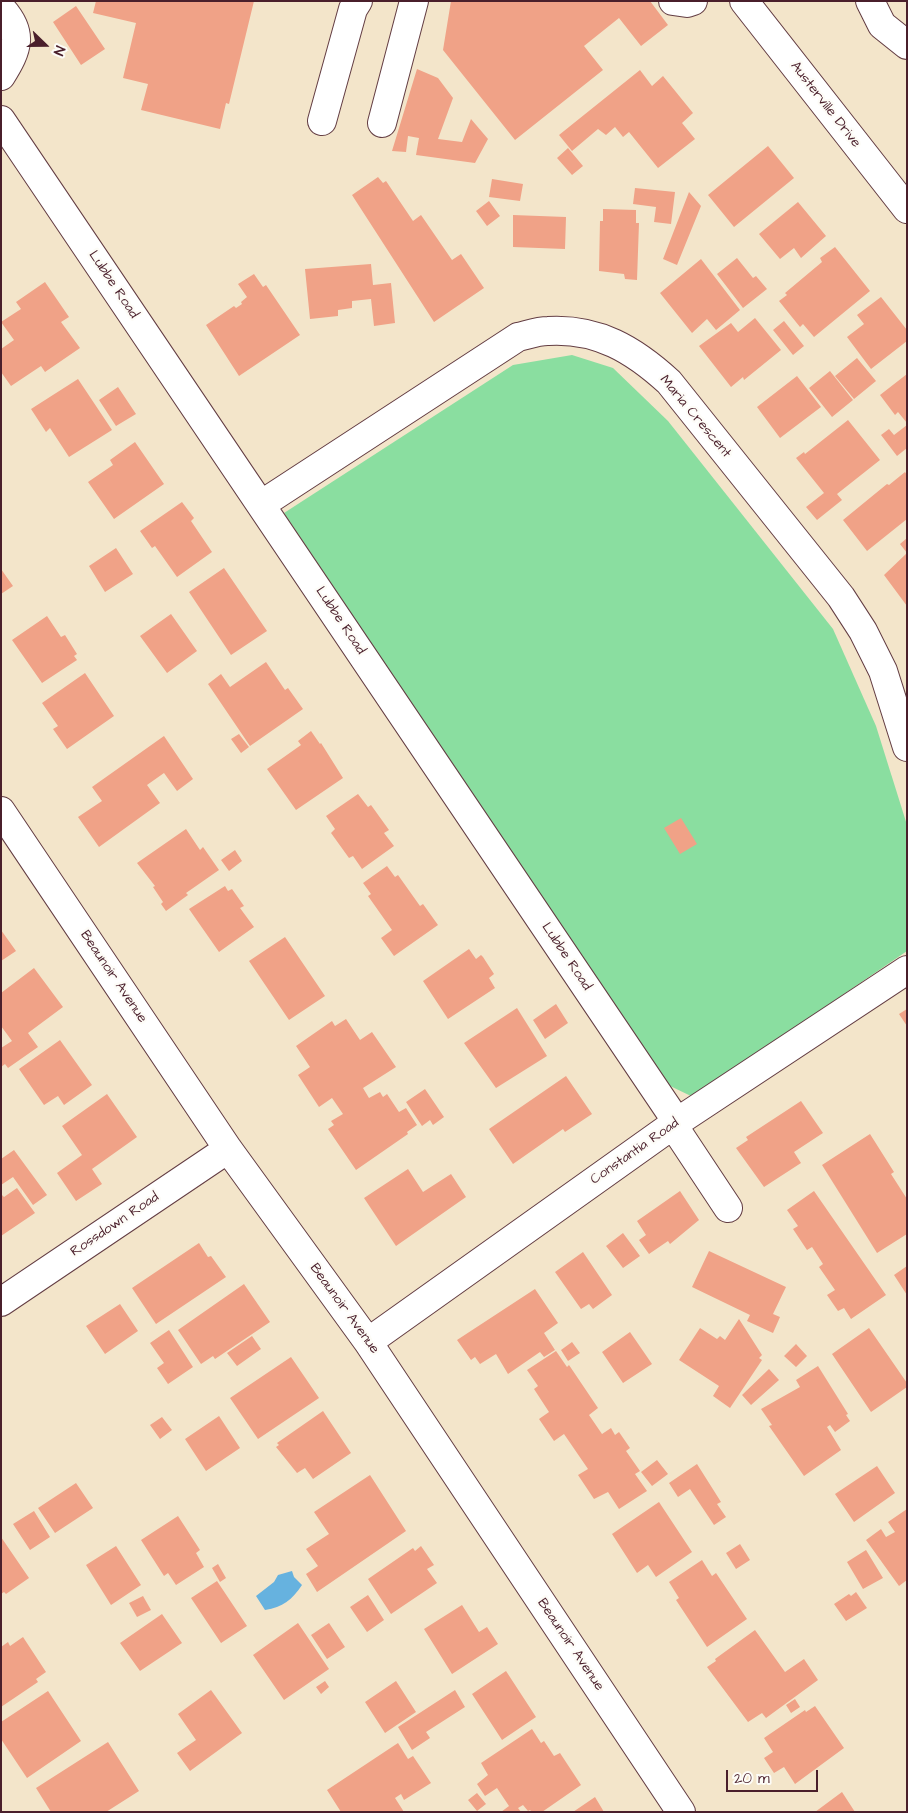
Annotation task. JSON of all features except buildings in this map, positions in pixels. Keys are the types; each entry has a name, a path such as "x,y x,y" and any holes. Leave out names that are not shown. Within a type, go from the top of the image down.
{"street":[{"path":"322,121 354,9 358,1"},
{"path":"673,1 687,3 693,1"},
{"name":"Austerville Drive","path":"744,1 907,209"},
{"path":"870,1 882,25 907,44"},
{"path":"382,123 406,3"},
{"path":"1,8 14,22 17,41 1,76"},
{"name":"Lubbe Road","path":"1,120 262,504 675,1124 728,1208"},
{"name":"Maria Crescent","path":"262,504 518,337 548,330 587,334 618,343 647,362 669,382 841,597 863,631 882,671 907,747"},
{"name":"Beaunoir Avenue","path":"1,811 228,1149 368,1342 681,1812"},
{"name":"Constantia Road","path":"368,1342 675,1124 907,970"},
{"name":"Rossdown Road","path":"1,1302 228,1149"}],"green space":[{"path":"572,355 613,368 668,421 833,629 876,726 907,825 907,951 693,1097 666,1084 284,513 513,365"}],"water":[{"path":"292,1571 294,1577 302,1585 295,1595 286,1602 265,1610 256,1596 274,1582 278,1575"}]}
